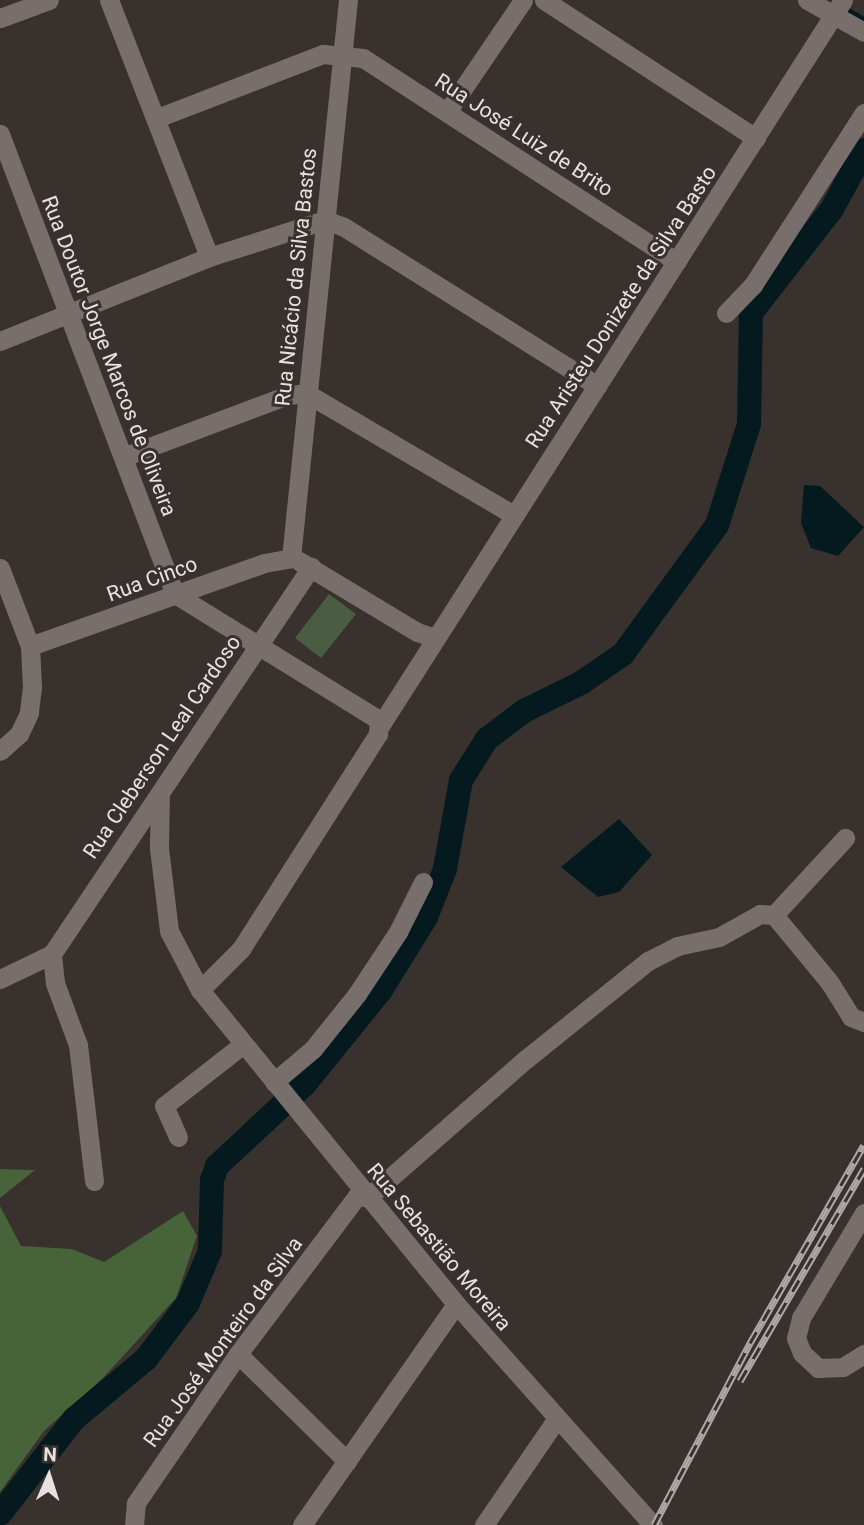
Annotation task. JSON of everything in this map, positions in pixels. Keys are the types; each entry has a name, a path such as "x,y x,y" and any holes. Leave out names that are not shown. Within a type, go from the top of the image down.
{"street":[{"path":"0,19 49,0"},
{"path":"109,0 209,257"},
{"name":"Rua Nicácio da Silva Bastos","path":"291,558 348,0"},
{"path":"447,112 523,0"},
{"path":"544,0 756,138"},
{"path":"807,0 837,8 864,33"},
{"name":"Rua Aristeu Donizete da Silva Basto","path":"200,990 241,949 377,721 436,638 837,8"},
{"path":"157,118 323,54 343,53"},
{"name":"Rua José Luiz de Brito","path":"343,53 363,58 677,262"},
{"path":"726,313 768,263 864,113"},
{"name":"Rua Doutor Jorge Marcos de Oliveira","path":"0,135 176,594"},
{"path":"0,341 209,257 325,220 344,227 597,386"},
{"path":"123,457 288,395 306,393 514,515"},
{"path":"291,558 311,567 417,632 436,638"},
{"name":"Rua Cinco","path":"30,646 176,594 291,558"},
{"name":"Rua Cleberson Leal Cardoso","path":"52,954 311,567"},
{"path":"0,568 30,646 29,713 19,734 0,751"},
{"path":"176,594 260,643 377,721"},
{"name":"Rua Sebastião Moreira","path":"160,794 160,872 169,931 200,990 242,1045 456,1304 556,1420 653,1525"},
{"path":"845,838 774,915 830,983 851,1017 864,1022"},
{"path":"279,1088 357,994 398,932 423,882"},
{"name":"Rua José Monteiro da Silva","path":"134,1525 136,1503 238,1354 364,1194 648,961 677,946 719,937 760,915 774,915"},
{"path":"0,979 52,954 55,983 82,1067 94,1181"},
{"path":"178,1137 164,1106 242,1045"},
{"path":"864,1213 801,1318 796,1338 802,1353 818,1368 844,1367 864,1354"},
{"path":"302,1525 456,1304"},
{"path":"238,1354 347,1461"},
{"path":"484,1525 556,1420"}],"green space":[{"path":"329,594 356,614 321,658 295,638"},
{"path":"0,1169 35,1170 0,1198"},
{"path":"0,1206 21,1246 72,1249 104,1262 183,1211 197,1236 176,1298 103,1378 44,1431 0,1492"}],"water":[{"path":"804,485 820,486 864,527 838,556 811,548 801,523"},
{"path":"619,819 652,855 619,892 598,897 561,867"}],"waterway":[{"path":"848,10 864,19"},
{"path":"0,1514 74,1419 146,1359 188,1303 210,1251 212,1180 217,1166 305,1084 381,990 426,917 445,869 461,780 487,739 524,711 581,683 623,654 717,525 749,424 751,313 832,209 864,150"}],"railway":[{"path":"654,1525 750,1343 864,1145"},
{"path":"740,1381 864,1169"}]}
